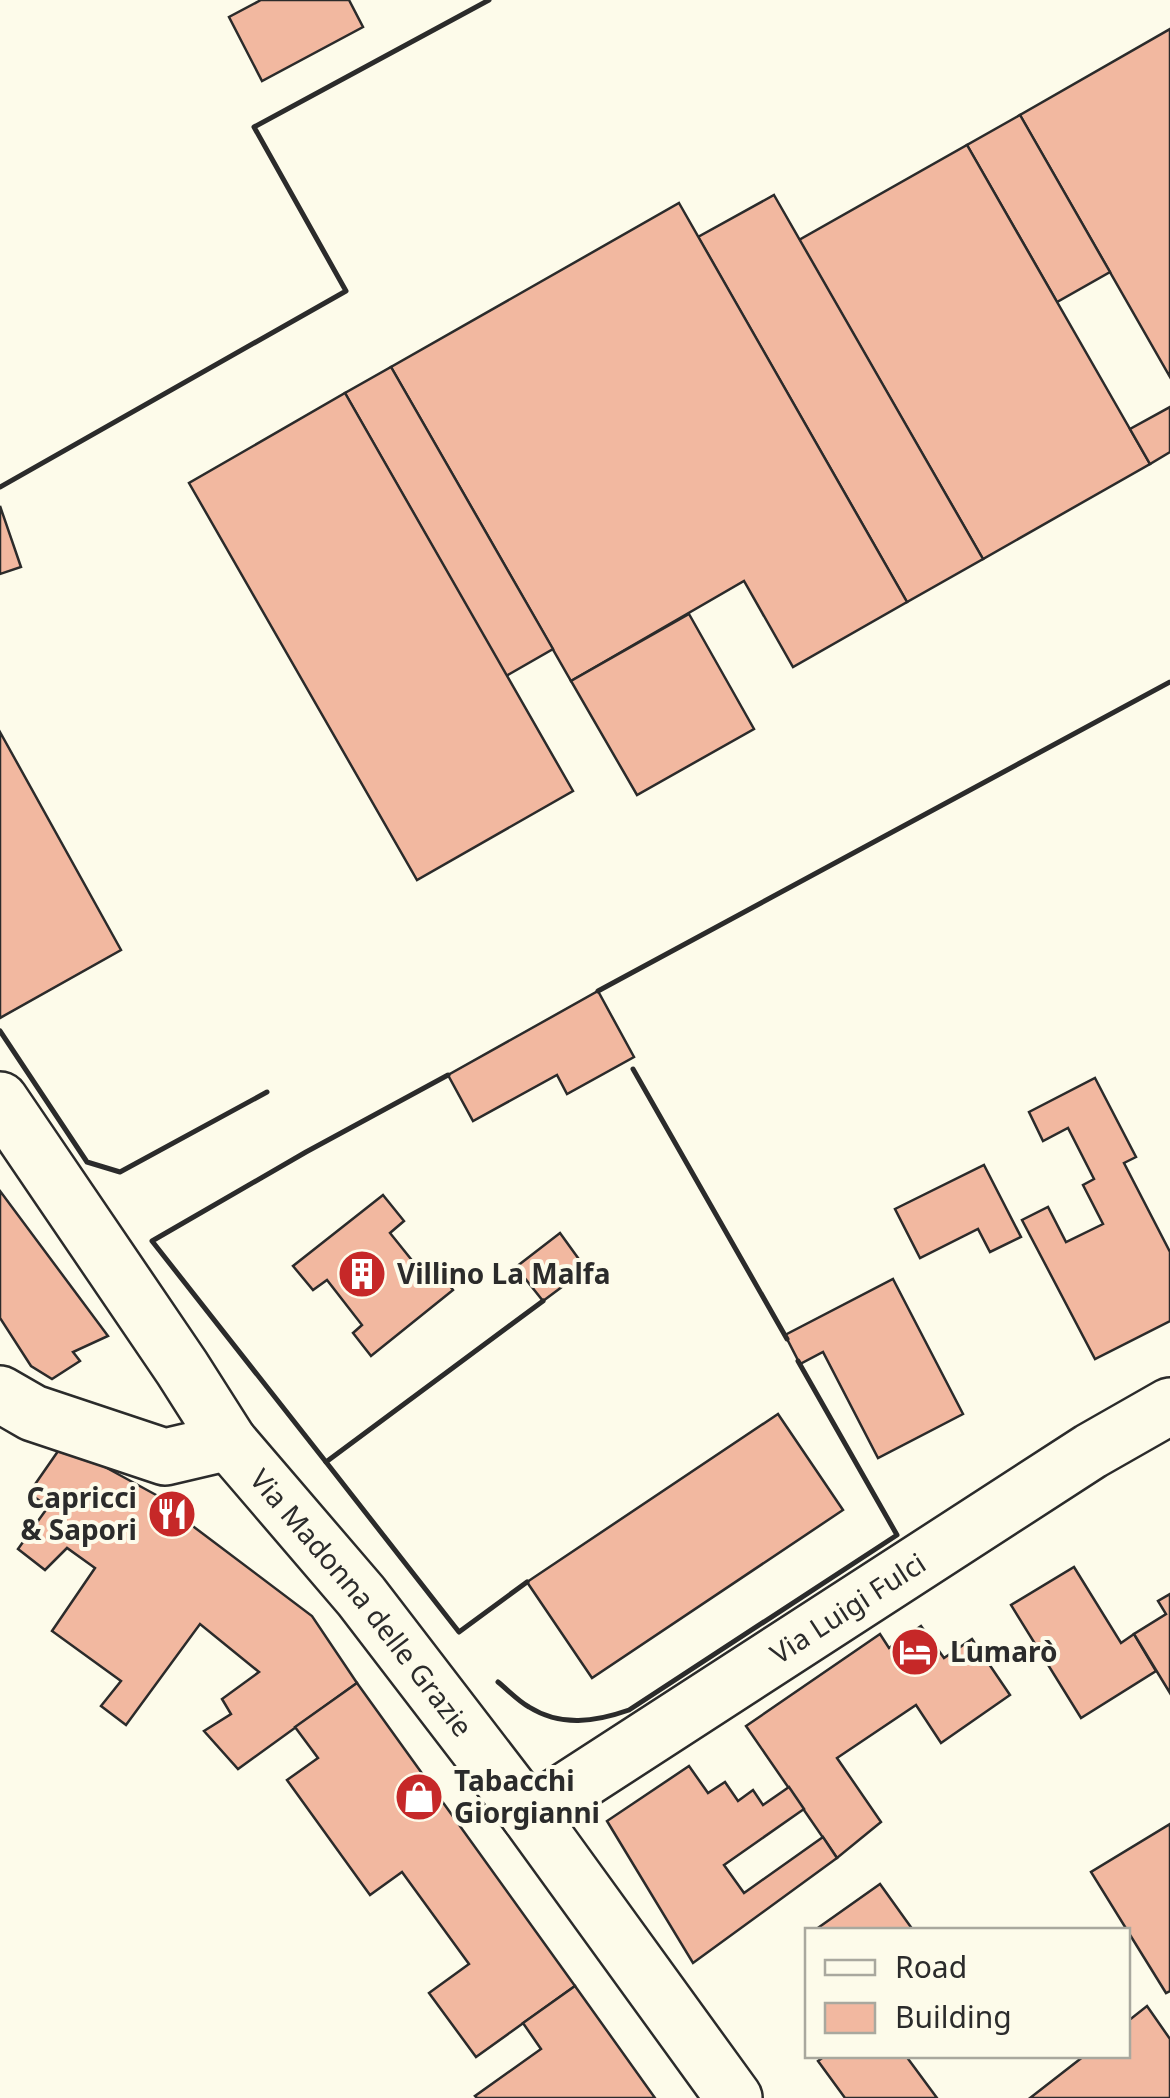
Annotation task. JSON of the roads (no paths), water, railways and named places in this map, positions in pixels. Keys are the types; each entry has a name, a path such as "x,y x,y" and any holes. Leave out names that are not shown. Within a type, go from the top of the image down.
{"main road":[{"name":"Via Madonna delle Grazie","path":"0,1100 229,1442 361,1596 529,1815 734,2098"},
{"path":"0,1394 34,1412 165,1458 229,1442"},
{"name":"Via Luigi Fulci","path":"529,1815 1091,1451 1170,1406"}],"place":[{"name":"Villino La Malfa","path":"362,1274"},
{"name":"Capricci & Sapori","path":"172,1514"},
{"name":"Lumarò","path":"915,1652"},
{"name":"Tabacchi Giorgianni","path":"419,1797"}]}
